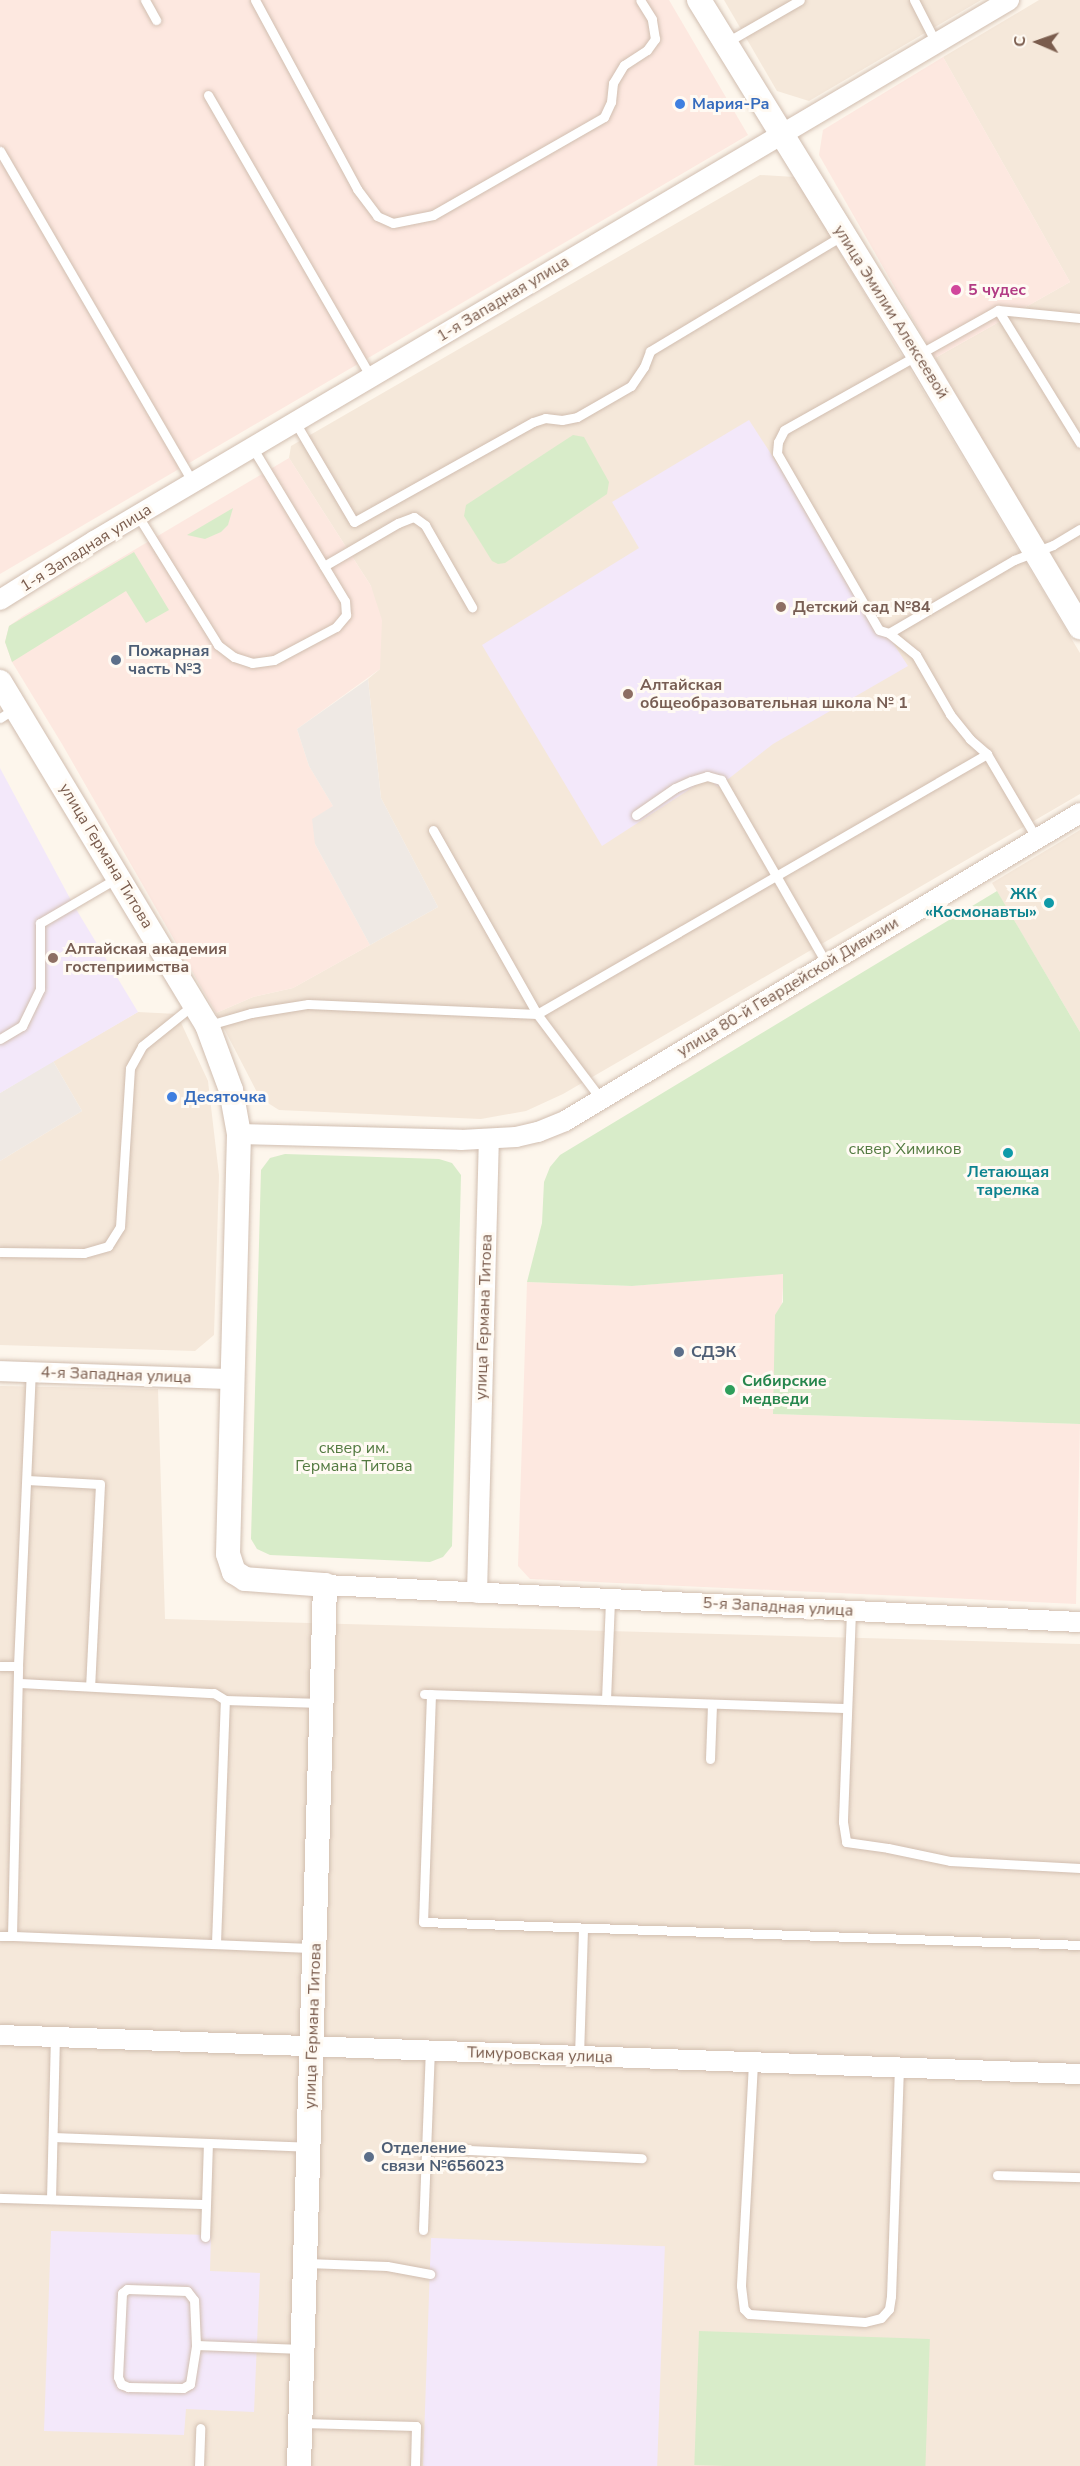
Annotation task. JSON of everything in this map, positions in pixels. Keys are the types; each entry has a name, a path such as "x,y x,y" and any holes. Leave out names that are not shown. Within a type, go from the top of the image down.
{"street":[{"name":"улица Эмилии Алексеевой","path":"699,0 918,355 1080,627"},
{"name":"1-я Западная улица","path":"0,600 193,482 1009,0"},
{"name":"улица Германа Титова","path":"0,682 8,713 119,877 207,1025 231,1090 238,1134 228,1554 234,1572 245,1579 477,1593 489,1139"},
{"name":"улица 80-й Гвардейской Дивизии","path":"489,1139 538,1132 565,1121 1080,813"},
{"path":"238,1134 489,1139"},
{"name":"4-я Западная улица","path":"0,1371 232,1379"},
{"name":"улица Германа Титова","path":"299,2466 325,1585"},
{"name":"5-я Западная улица","path":"477,1593 1080,1622"},
{"name":"Тимуровская улица","path":"0,2035 1080,2074"}],"lane":[{"path":"145,0 156,20"},
{"path":"255,0 357,189 377,216 393,223 434,215 604,117 611,102 613,84 624,65 648,50 655,39 652,19 640,0"},
{"path":"725,43 800,0"},
{"path":"914,0 936,43"},
{"path":"208,95 371,377"},
{"path":"0,151 193,482"},
{"path":"295,422 354,522 533,422 545,418 561,420 577,417 631,386 644,367 650,351 843,234"},
{"path":"998,310 1080,443"},
{"path":"1038,839 987,754 970,739 950,714 916,655 889,633 879,630 777,453 778,442 784,430 998,310 1080,318"},
{"path":"138,516 218,645 234,657 252,663 274,660 336,627 346,615 345,601 252,447"},
{"path":"324,566 398,523 414,517 424,525 472,607"},
{"path":"889,633 1014,560 1036,552 1080,529"},
{"path":"207,1025 251,1013 308,1004 537,1014 987,754"},
{"path":"636,815 675,788 691,781 707,776 721,780 827,964"},
{"path":"434,830 537,1014 600,1098"},
{"path":"0,1039 22,1026 40,989 40,923 119,877"},
{"path":"0,1252 84,1254 108,1246 120,1227 132,1062 142,1046 194,1004"},
{"path":"12,1936 20,1683 18,1666 31,1372"},
{"path":"27,1480 100,1484 90,1686"},
{"path":"606,1700 610,1599"},
{"path":"851,1611 843,1822 846,1842 951,1861 1080,1868"},
{"path":"0,1666 18,1666"},
{"path":"20,1683 214,1693 225,1700 322,1703"},
{"path":"847,1708 428,1694 423,1922 1080,1945"},
{"path":"216,1943 225,1700"},
{"path":"710,1759 711,1704"},
{"path":"579,2056 583,1928"},
{"path":"0,1935 316,1948"},
{"path":"51,2199 55,2037"},
{"path":"423,2230 430,2050"},
{"path":"753,2063 741,2286 744,2309 750,2314 865,2322 881,2318 889,2309 891,2296 899,2069"},
{"path":"53,2137 309,2147"},
{"path":"205,2237 208,2144"},
{"path":"426,2148 642,2158"},
{"path":"997,2175 1080,2177"},
{"path":"0,2198 206,2204"},
{"path":"305,2263 387,2266 430,2274"},
{"path":"127,2289 187,2291 194,2300 196,2345 193,2377 190,2384 183,2388 128,2387 121,2384 118,2377 122,2293 127,2289"},
{"path":"196,2345 302,2349"},
{"path":"300,2423 416,2426 415,2466"},
{"path":"199,2466 200,2428"}],"shaded area":[{"path":"0,0 669,0 748,135 0,574"},
{"path":"724,0 981,0 809,101 777,91"},
{"path":"1039,0 1080,0 1080,608 935,358 1070,282 943,57"},
{"path":"943,57 1070,282 935,358 819,155 823,130"},
{"path":"760,175 795,177 1080,653 1080,794 563,1094 526,1111 481,1119 279,1110 260,1098 216,1013 253,997 293,988 438,907 381,798 368,679 380,669 371,586 289,458 291,446"},
{"path":"749,420 908,666 773,744 718,787 707,778 602,846 482,645 639,548 612,502"},
{"path":"289,458 371,586 382,620 380,669 297,729 309,766 333,806 315,844 370,945 293,988 253,997 216,1013 62,744 12,662 5,642 9,626 23,616"},
{"path":"368,679 381,798 438,907 370,945 315,844 312,819 333,806 309,766 297,729"},
{"name":"Алтайская академия гостеприимства","path":"0,768 73,904 138,1012 0,1093"},
{"name":"ЖК «Космонавты»","path":"1080,830 1080,1032 992,883"},
{"path":"138,1012 177,1014 208,1081 219,1175 214,1335 195,1351 0,1345 0,1161 82,1111 53,1061"},
{"path":"53,1061 82,1111 0,1161 0,1093"},
{"path":"784,1273 774,1414 1080,1424 1076,1604 530,1579 518,1566 527,1282 632,1286"},
{"path":"0,1386 158,1389 165,1619 1080,1644 1080,2466 0,2466"},
{"path":"51,2231 211,2235 210,2271 260,2273 254,2412 186,2409 184,2435 44,2431"},
{"path":"431,2238 665,2246 657,2466 423,2466"}],"green space":[{"path":"573,435 584,437 609,482 607,494 505,563 498,564 492,561 464,516 466,505"},
{"path":"233,508 228,525 221,532 205,539 187,535"},
{"path":"134,552 169,610 146,623 126,591 12,662 5,642 9,626"},
{"name":"сквер Химиков","path":"997,891 1080,1032 1080,1424 773,1414 775,1315 783,1302 783,1274 632,1286 527,1282 542,1223 544,1182 550,1167 560,1155"},
{"name":"сквер им. Германа Титова","path":"285,1154 439,1159 452,1163 461,1175 452,1546 443,1557 430,1562 270,1555 257,1549 251,1539 261,1170 270,1158"},
{"path":"699,2331 930,2339 925,2466 694,2465"}],"place":[{"name":"Мария-Ра","path":"680,104"},
{"name":"5 чудес","path":"956,290"},
{"name":"Детский сад №84","path":"781,607"},
{"name":"Пожарная часть №3","path":"116,660"},
{"name":"Алтайская общеобразовательная школа № 1","path":"628,694"},
{"name":"ЖК «Космонавты»","path":"1049,903"},
{"name":"Алтайская академия гостеприимства","path":"53,958"},
{"name":"Десяточка","path":"172,1097"},
{"name":"Летающая тарелка","path":"1008,1153"},
{"name":"СДЭК","path":"679,1352"},
{"name":"Сибирские медведи","path":"730,1390"},
{"name":"Отделение связи №656023","path":"369,2157"}]}
